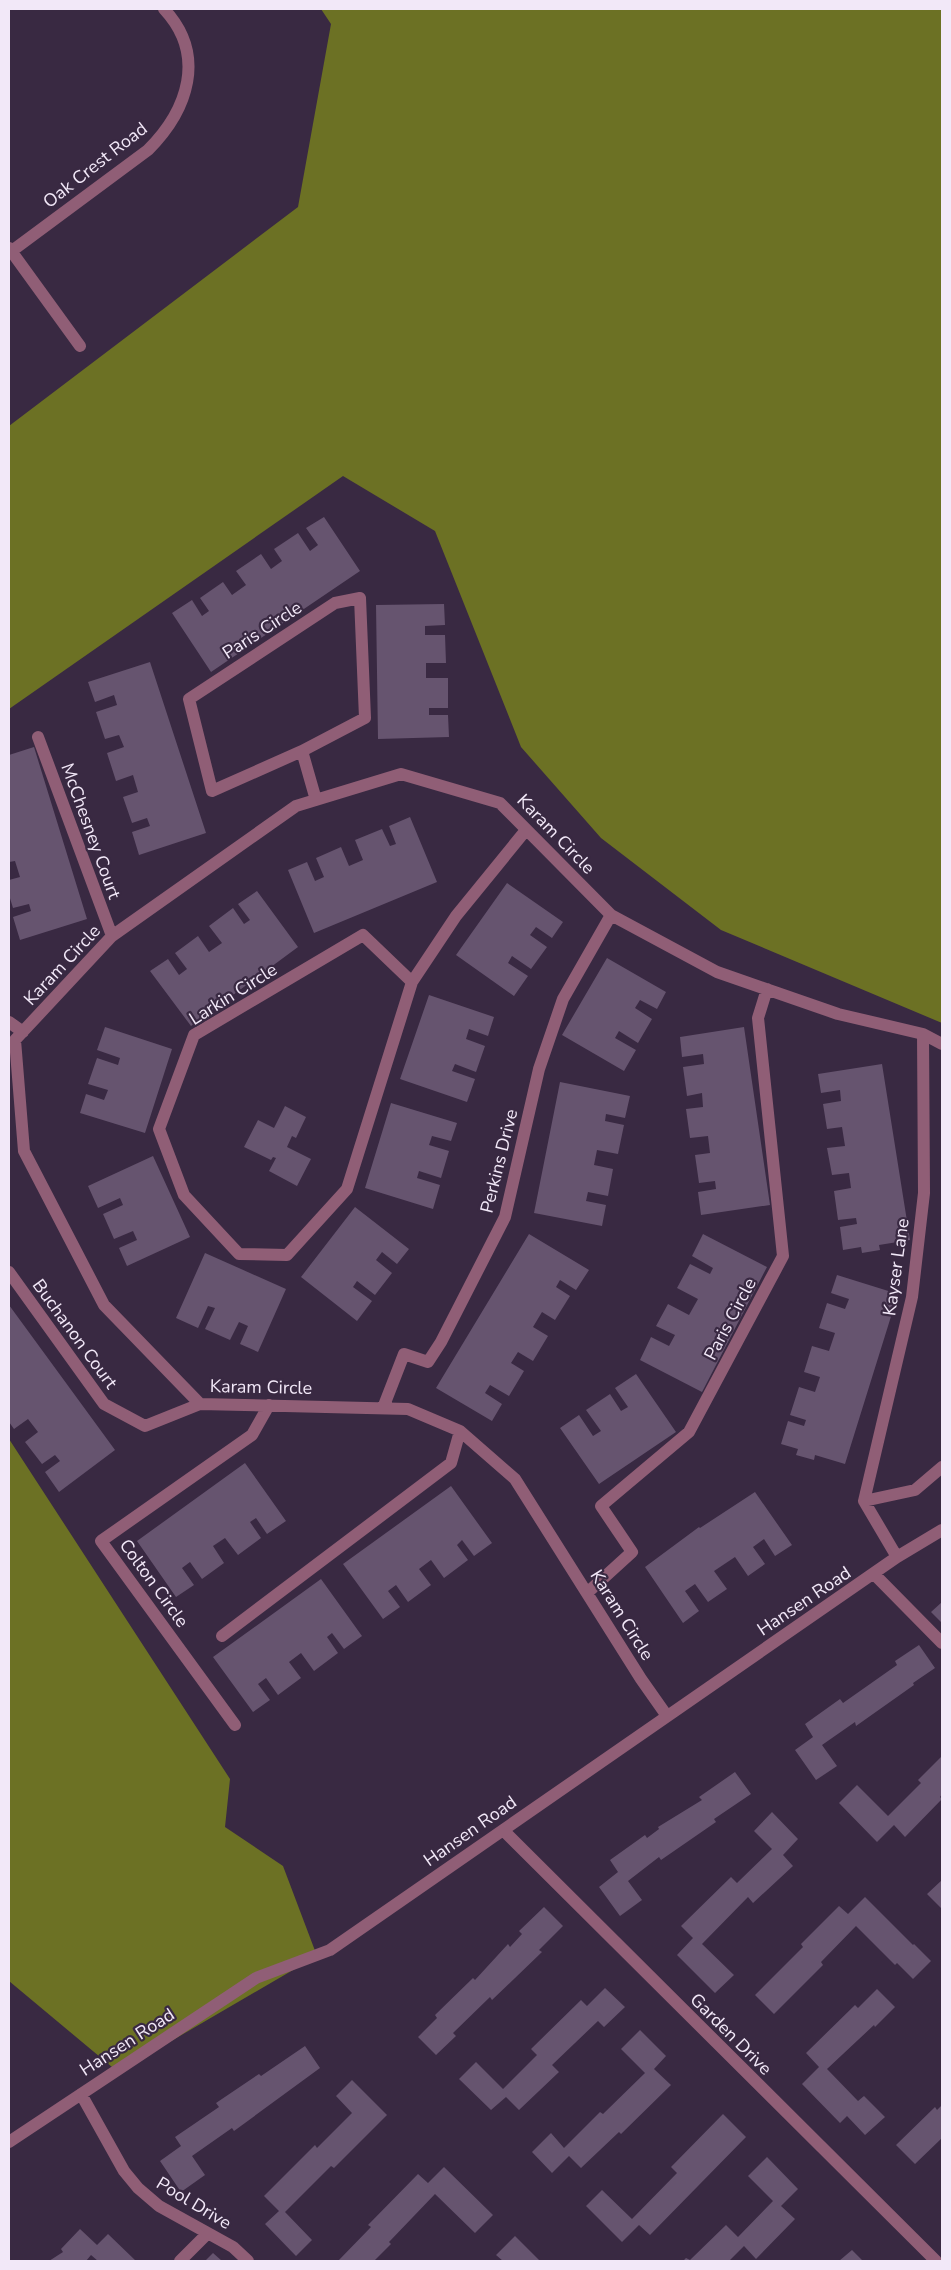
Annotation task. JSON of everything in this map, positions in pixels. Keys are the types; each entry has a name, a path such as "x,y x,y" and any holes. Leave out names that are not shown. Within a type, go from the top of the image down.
{"street":[{"name":"Oak Crest Road","path":"10,251 148,150 163,135 179,109 188,85 188,58 184,37 175,21 164,9"},
{"path":"10,251 80,346"},
{"name":"Paris Circle","path":"360,598 366,718 302,751 212,791 189,698 335,603 360,598"},
{"name":"McChesney Court","path":"38,737 112,936"},
{"path":"302,751 316,800"},
{"name":"Karam Circle","path":"667,1716 515,1479 460,1430 408,1409 200,1404 104,1305 24,1151 15,1040 112,936 296,806 401,774 500,803 611,915 717,972 838,1014 923,1034 942,1044"},
{"name":"Larkin Circle","path":"412,982 363,935 194,1035 159,1129 184,1195 239,1254 287,1255 347,1189 412,982 456,916 526,830"},
{"name":"Perkins Drive","path":"383,1408 404,1354 428,1362 441,1342 505,1217 539,1069 563,999 611,915"},
{"name":"Paris Circle","path":"587,1593 632,1552 601,1506 689,1432 783,1256 758,1018 767,989"},
{"path":"9,1022 23,1032"},
{"name":"Kayser Lane","path":"864,1501 912,1297 924,1193 923,1034"},
{"name":"Buchanon Court","path":"9,1272 104,1404 145,1426 200,1404"},
{"name":"Colton Circle","path":"235,1725 101,1541 252,1435 269,1405"},
{"path":"222,1636 451,1463 460,1430"},
{"path":"897,1557 864,1501 916,1490 942,1467"},
{"name":"Hansen Road","path":"9,2142 256,1978 330,1950 897,1557 942,1530"},
{"path":"874,1574 942,1643"},
{"name":"Garden Drive","path":"503,1830 936,2261"},
{"name":"Pool Drive","path":"81,2094 124,2171 138,2188 159,2206 233,2247 248,2261"},
{"path":"180,2261 207,2234"}],"green space":[{"path":"321,9 942,9 942,1023 721,930 601,838 521,747 435,531 343,476 9,709 9,426 298,207 331,24"},
{"path":"9,1439 230,1779 225,1827 283,1866 317,1956 118,2072 9,1981"}],"building":[{"path":"324,517 360,571 211,672 172,613 192,600 202,616 209,611 200,598 223,582 232,595 246,585 236,571 261,554 271,569 282,561 274,549 298,533 310,551 318,545 306,528"},
{"path":"444,604 445,625 425,626 425,635 445,635 446,663 426,663 426,678 448,678 448,708 429,708 429,715 448,715 449,737 378,739 376,605"},
{"path":"150,662 206,833 139,855 132,832 150,826 147,818 132,823 123,797 138,792 133,775 116,781 107,753 124,747 119,735 105,739 96,712 117,705 114,695 95,702 88,682"},
{"path":"34,747 87,919 20,940 13,917 31,911 29,904 13,908 9,895 9,880 20,877 15,861 9,862 9,755"},
{"path":"410,817 437,882 314,933 288,870 307,862 315,881 324,877 316,858 341,847 349,866 363,860 355,840 382,829 390,846 396,844 389,826"},
{"path":"507,883 563,922 552,938 536,927 530,935 547,947 531,969 512,956 508,963 528,976 514,996 456,955"},
{"path":"257,891 298,947 191,1026 150,971 168,959 179,975 187,969 175,953 198,936 209,952 222,943 209,926 233,908 244,924 250,920 238,904"},
{"path":"607,958 666,992 657,1009 640,1000 635,1008 652,1019 638,1043 619,1031 615,1038 636,1050 624,1071 562,1035"},
{"path":"429,995 494,1017 488,1036 469,1029 466,1039 485,1046 476,1072 455,1064 452,1071 475,1079 467,1102 400,1079"},
{"path":"105,1027 172,1049 145,1133 80,1113 86,1094 104,1100 108,1090 88,1084 97,1058 118,1065 120,1058 97,1050"},
{"path":"744,1027 770,1205 701,1215 698,1192 716,1189 715,1181 699,1183 695,1155 710,1153 708,1136 690,1138 686,1109 703,1107 702,1093 687,1096 683,1067 704,1064 703,1054 682,1057 680,1037"},
{"path":"882,1064 910,1240 879,1245 880,1250 862,1253 861,1247 843,1250 840,1227 857,1224 856,1218 838,1220 834,1191 851,1188 849,1173 832,1175 827,1148 845,1146 842,1127 827,1129 823,1104 841,1101 840,1090 821,1093 818,1074"},
{"path":"560,1082 630,1096 625,1118 606,1114 605,1121 624,1125 618,1154 597,1150 594,1165 613,1169 608,1196 588,1192 586,1201 606,1205 602,1226 534,1213"},
{"path":"391,1103 457,1123 451,1141 432,1136 429,1145 449,1151 441,1178 419,1171 417,1178 440,1185 433,1209 365,1188"},
{"path":"285,1106 306,1117 296,1138 292,1136 287,1147 311,1159 297,1186 269,1171 276,1158 273,1157 271,1160 244,1147 258,1120 274,1128"},
{"path":"153,1156 190,1237 127,1266 119,1248 137,1240 133,1231 114,1239 103,1214 123,1205 120,1198 98,1208 88,1186"},
{"path":"355,1207 409,1249 397,1264 382,1252 376,1260 392,1273 375,1295 357,1281 353,1287 372,1301 357,1321 301,1277"},
{"path":"529,1234 589,1270 576,1290 560,1280 556,1287 570,1296 555,1320 542,1312 533,1327 548,1336 533,1361 518,1352 511,1363 524,1371 509,1396 490,1385 485,1393 502,1404 492,1421 436,1388"},
{"path":"703,1234 767,1267 702,1392 640,1360 651,1337 669,1346 675,1335 656,1326 668,1304 689,1315 698,1299 677,1288 690,1264 710,1274 713,1268 692,1256"},
{"path":"205,1253 286,1289 258,1352 240,1344 248,1326 239,1322 230,1340 205,1329 215,1308 208,1306 198,1328 176,1318"},
{"path":"837,1275 898,1294 845,1464 815,1455 814,1460 796,1455 798,1449 781,1444 788,1421 804,1426 806,1420 790,1415 799,1387 815,1392 820,1377 804,1372 812,1346 829,1351 835,1333 819,1328 827,1303 845,1309 849,1299 831,1293"},
{"path":"9,1305 115,1450 59,1492 45,1472 60,1461 55,1455 42,1464 25,1442 38,1432 28,1419 14,1429 9,1422"},
{"path":"636,1374 676,1432 599,1484 560,1428 579,1415 593,1436 601,1431 586,1410 610,1394 621,1411 628,1407 615,1388"},
{"path":"245,1463 286,1521 267,1534 256,1518 250,1522 261,1538 238,1555 225,1538 213,1546 224,1563 202,1579 190,1562 182,1568 194,1585 176,1597 137,1541"},
{"path":"451,1486 492,1543 474,1556 462,1540 457,1545 468,1560 444,1578 431,1560 419,1569 431,1585 408,1602 396,1585 388,1591 400,1607 383,1619 343,1564"},
{"path":"755,1492 792,1545 775,1556 764,1539 753,1547 765,1564 748,1576 735,1557 714,1571 727,1589 708,1602 695,1584 685,1591 699,1611 683,1623 645,1567 699,1527"},
{"path":"321,1579 362,1636 344,1649 332,1633 327,1637 338,1653 314,1671 301,1653 289,1662 301,1678 278,1695 266,1678 258,1684 270,1700 253,1712 213,1657"},
{"path":"942,1602 942,1623 931,1612"},
{"path":"919,1645 935,1668 856,1726 855,1722 822,1745 837,1766 816,1780 795,1750 813,1737 805,1724 840,1699 843,1703 897,1665 895,1661"},
{"path":"942,1756 942,1794 940,1797 942,1799 905,1837 894,1825 877,1842 839,1803 857,1785 888,1816 921,1783 918,1780"},
{"path":"735,1772 751,1794 714,1819 716,1822 661,1860 659,1857 628,1881 642,1900 620,1916 599,1887 618,1872 610,1860 645,1835 647,1838 659,1829 658,1827 702,1800 699,1797"},
{"path":"772,1812 798,1839 783,1855 793,1866 753,1903 748,1897 702,1944 734,1975 715,1993 677,1955 693,1938 681,1926 731,1877 737,1883 772,1849 754,1831"},
{"path":"942,1880 942,1909 927,1894"},
{"path":"865,1897 931,1961 913,1979 897,1963 895,1965 856,1926 821,1962 823,1965 774,2014 755,1995 803,1947 801,1944 839,1906 848,1914"},
{"path":"544,1907 563,1926 539,1950 542,1952 492,2000 490,1997 453,2033 456,2036 436,2055 418,2037 437,2018 435,2015 473,1978 475,1980 508,1944 510,1947 522,1934 519,1931"},
{"path":"605,1988 625,2007 604,2027 598,2021 552,2065 559,2072 519,2110 506,2097 491,2110 459,2079 476,2062 503,2089 537,2055 531,2049 581,2000 587,2006"},
{"path":"877,1989 895,2007 827,2069 858,2101 864,2096 885,2117 865,2135 847,2116 840,2123 802,2084 819,2067 806,2053 855,2005 858,2008"},
{"path":"640,2030 666,2056 654,2069 671,2085 621,2134 619,2132 581,2168 569,2156 552,2173 532,2152 551,2133 564,2148 600,2112 603,2114 645,2073 621,2049"},
{"path":"305,2046 320,2068 234,2131 232,2128 192,2156 205,2175 181,2192 160,2161 181,2146 175,2137 219,2107 216,2103 259,2074 261,2076"},
{"path":"352,2080 387,2115 334,2168 331,2166 285,2212 312,2240 296,2256 265,2224 279,2211 264,2196 315,2145 317,2148 352,2113 336,2096"},
{"path":"942,2105 942,2138 915,2164 896,2145 935,2107 937,2110"},
{"path":"723,2114 746,2137 650,2235 639,2225 622,2242 586,2206 602,2190 632,2219 677,2173 671,2167"},
{"path":"767,2157 798,2189 781,2206 795,2219 756,2259 744,2246 729,2261 683,2261 686,2258 690,2260 726,2225 738,2237 773,2201 748,2176"},
{"path":"444,2167 493,2215 475,2233 435,2194 389,2242 391,2244 374,2261 338,2261 371,2227 368,2225 418,2174 428,2183"},
{"path":"80,2229 97,2245 108,2234 136,2261 98,2261 91,2255 86,2261 49,2261 63,2252 61,2249"},
{"path":"515,2236 540,2261 503,2261 496,2255"},
{"path":"852,2250 863,2261 839,2261"},
{"path":"213,2253 222,2261 205,2261"}]}
